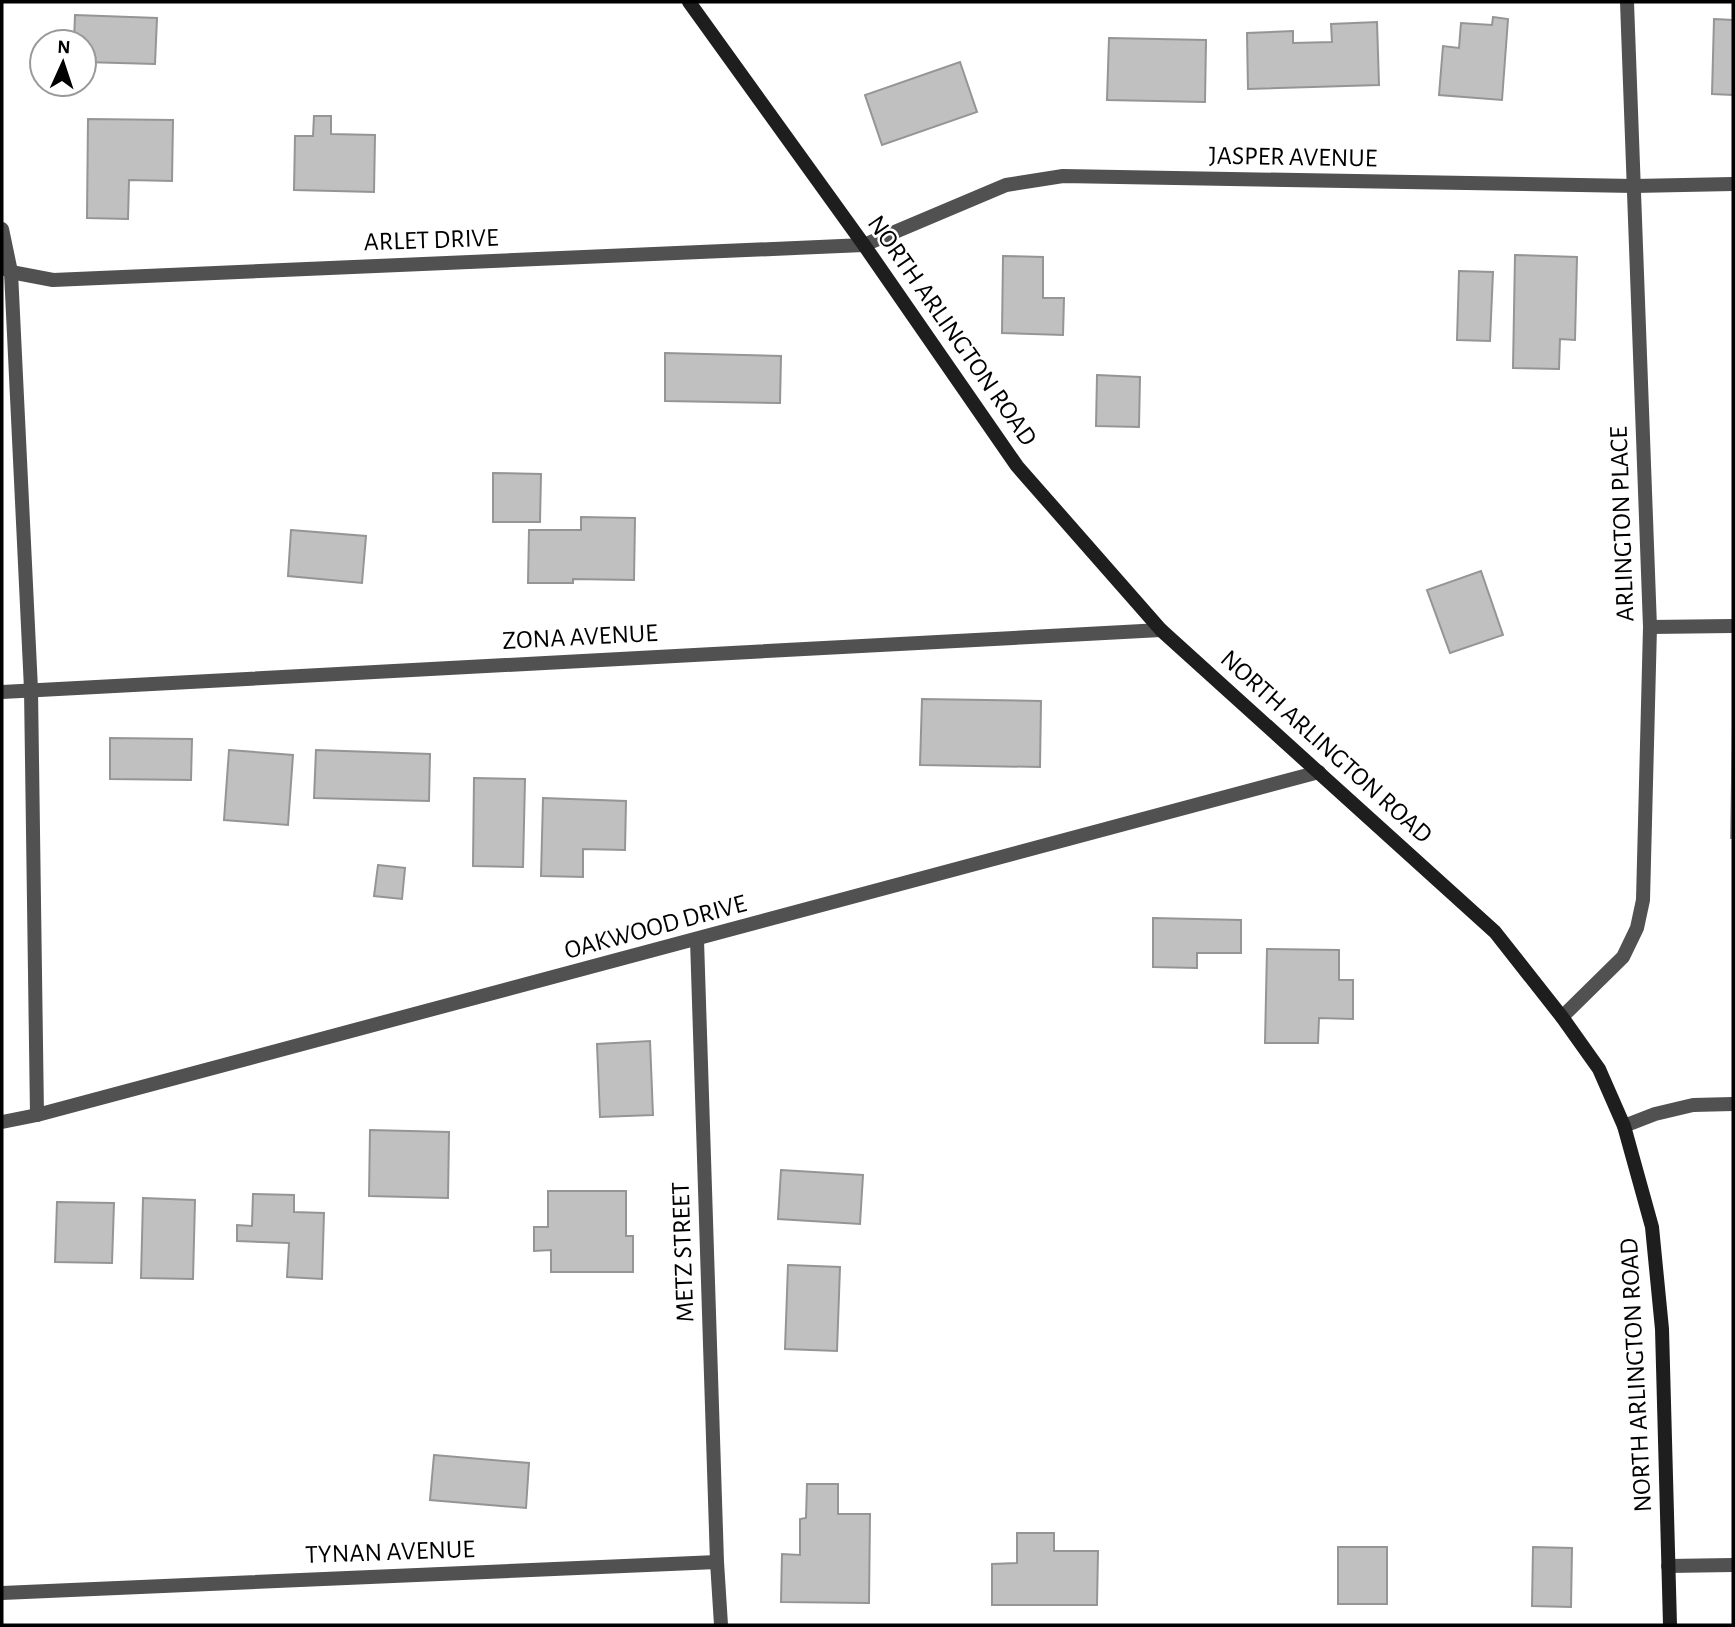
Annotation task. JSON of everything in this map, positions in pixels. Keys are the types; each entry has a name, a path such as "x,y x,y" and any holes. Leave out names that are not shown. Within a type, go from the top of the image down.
{"main road":[{"name":"NORTH ARLINGTON ROAD","path":"689,2 1017,466 1161,630 1495,932 1599,1069 1623,1126 1652,1227 1662,1329 1670,1625"}],"street":[{"name":"ARLINGTON PLACE","path":"1562,1017 1623,957 1637,928 1643,900 1650,626 1627,2"},
{"name":"JASPER AVENUE","path":"864,246 1006,185 1063,176 1634,186 1733,184"},
{"path":"2,229 7,269 31,689 37,1115"},
{"name":"ARLET DRIVE","path":"7,269 53,280 864,246"},
{"path":"1650,626 1733,626"},
{"name":"ZONA AVENUE","path":"2,692 1161,630"},
{"name":"OAKWOOD DRIVE","path":"2,1122 697,940 1319,772"},
{"name":"METZ STREET","path":"697,940 716,1562"},
{"path":"1623,1126 1655,1114 1693,1105 1733,1104"},
{"path":"716,1562 721,1625"},
{"name":"TYNAN AVENUE","path":"2,1593 716,1562"},
{"path":"1668,1566 1733,1565"}],"building":[{"path":"75,15 157,18 155,64 98,62 98,28 75,28"},
{"path":"1493,17 1508,19 1502,100 1439,95 1443,46 1459,48 1461,23 1492,25"},
{"path":"1714,19 1733,20 1733,95 1712,94"},
{"path":"1377,22 1379,85 1248,89 1247,33 1293,31 1293,43 1332,42 1331,24"},
{"path":"1109,38 1206,40 1205,102 1107,100"},
{"path":"960,62 977,112 882,145 865,95"},
{"path":"314,116 331,116 331,134 375,135 374,192 294,190 295,136 313,136"},
{"path":"88,119 173,120 172,181 129,180 128,219 87,218"},
{"path":"1515,255 1577,257 1575,340 1560,339 1559,369 1513,368"},
{"path":"1003,256 1043,257 1043,298 1064,298 1063,335 1002,333"},
{"path":"1459,271 1493,272 1490,341 1457,340"},
{"path":"665,353 781,356 780,403 665,401"},
{"path":"1097,375 1140,377 1139,427 1096,426"},
{"path":"493,473 541,474 540,522 493,522"},
{"path":"581,517 635,518 634,580 573,579 573,583 528,583 529,530 581,530"},
{"path":"291,530 366,536 362,583 288,576"},
{"path":"1481,571 1503,635 1450,653 1427,590"},
{"path":"922,699 1041,701 1040,767 920,765"},
{"path":"1733,724 1733,838 1731,838"},
{"path":"110,738 192,739 191,780 110,779"},
{"path":"229,750 293,755 288,825 224,820"},
{"path":"316,750 430,754 429,801 314,798"},
{"path":"474,778 525,779 523,867 473,866"},
{"path":"543,798 626,801 625,850 583,849 583,877 541,876"},
{"path":"378,865 405,868 402,899 374,896"},
{"path":"1153,918 1241,920 1241,953 1197,953 1197,968 1153,967"},
{"path":"1267,949 1339,950 1339,980 1353,980 1353,1019 1319,1018 1318,1043 1265,1043"},
{"path":"650,1041 653,1115 600,1117 597,1044"},
{"path":"370,1130 449,1132 448,1198 369,1196"},
{"path":"781,1170 863,1175 860,1224 778,1219"},
{"path":"548,1191 626,1191 626,1236 633,1236 633,1272 551,1272 551,1250 534,1251 534,1227 548,1227"},
{"path":"253,1194 294,1195 294,1212 324,1213 322,1279 287,1277 289,1243 237,1241 237,1225 252,1226"},
{"path":"143,1198 195,1200 193,1279 141,1278"},
{"path":"57,1202 114,1203 112,1263 55,1262"},
{"path":"788,1265 840,1267 837,1351 785,1349"},
{"path":"434,1455 529,1463 526,1508 430,1500"},
{"path":"807,1484 838,1484 838,1514 870,1514 869,1603 781,1602 782,1554 800,1555 800,1519 806,1518"},
{"path":"1017,1533 1054,1533 1054,1551 1098,1551 1097,1605 992,1605 992,1564 1017,1563"},
{"path":"1338,1547 1387,1547 1387,1604 1338,1604"},
{"path":"1533,1547 1572,1548 1571,1607 1532,1606"}]}
